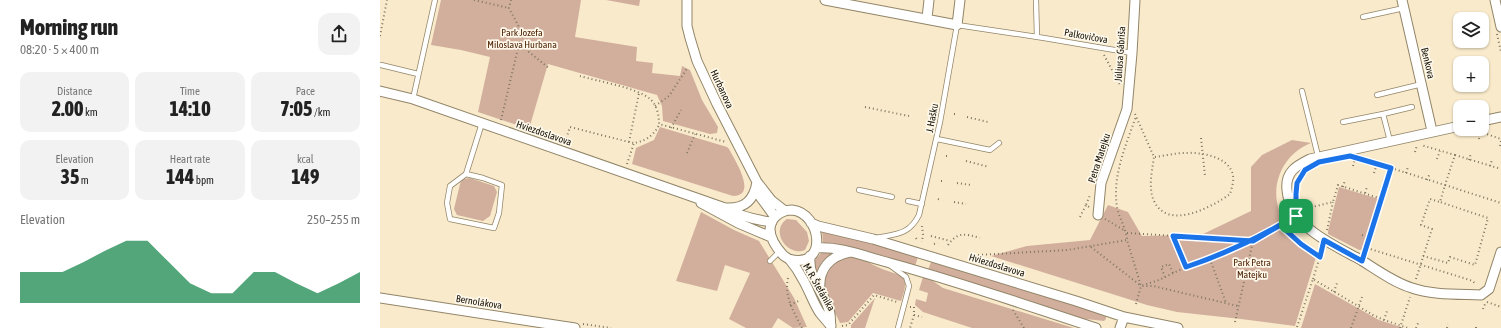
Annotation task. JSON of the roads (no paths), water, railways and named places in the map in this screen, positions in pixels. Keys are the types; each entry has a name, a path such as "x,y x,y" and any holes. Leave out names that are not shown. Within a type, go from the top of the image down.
{"street":[{"name":"Hurbanova","path":"687,0 687,26 697,61 716,104 743,153 756,186 773,220"},
{"path":"825,0 872,8 923,20 957,25 960,0"},
{"path":"923,20 929,0"},
{"name":"Júliusa Gábriša","path":"1127,109 1135,0"},
{"path":"1495,0 1501,27"},
{"name":"Benkova","path":"1403,4 1432,131"},
{"name":"Hviezdoslavova","path":"383,90 413,99 692,196 725,208 739,215 757,220 773,220"},
{"name":"Petra Matejku","path":"1098,214 1101,183 1127,109"},
{"path":"1489,119 1501,116"},
{"path":"1453,127 1314,158 1296,166 1288,177 1286,188 1288,202 1296,216 1312,231 1325,237 1398,282 1413,288 1430,292 1483,294 1489,289 1501,252"},
{"name":"Hurbanova","path":"756,186 785,211"},
{"path":"725,208 741,207 748,203 756,186"},
{"name":"Hviezdoslavova","path":"692,196 707,207 738,224 771,237"},
{"path":"813,252 818,238 810,223 804,216 798,212 785,211 773,220 770,231 771,237 780,251 789,259 801,260 813,252 830,248 852,252 1096,328"},
{"name":"Hviezdoslavova","path":"810,223 873,238 1119,316 1178,328"},
{"name":"M. R. Štefánika","path":"813,252 810,268 815,284 820,290 830,311 831,326"},
{"name":"M. R. Štefánika","path":"820,290 820,276 826,264 837,256 852,252"},
{"name":"M. R. Štefánika","path":"789,259 802,278 820,313 831,326"},
{"name":"Bernolákova","path":"380,298 575,328"},
{"path":"1119,316 1120,328"}],"lane":[{"path":"413,99 435,0"},
{"path":"1036,0 1037,37"},
{"path":"1363,17 1403,4"},
{"name":"Palkovičova","path":"957,25 1132,53"},
{"name":"J. Hašku","path":"873,238 903,233 915,224 919,214 937,139 957,25"},
{"path":"381,65 418,74"},
{"path":"1377,95 1422,84"},
{"path":"1302,91 1314,158"},
{"path":"1343,122 1412,107"},
{"path":"1383,114 1390,141"},
{"path":"466,174 502,185 499,213 494,228 450,219 447,203 450,186 466,174 482,123"},
{"path":"937,139 990,150 999,143"},
{"path":"859,190 892,197"},
{"path":"908,201 922,204"},
{"path":"770,261 780,251"},
{"path":"887,262 906,277 909,286 898,328"}],"park label":[{"name":"Park Jozefa Miloslava Hurbana","path":"522,38"},
{"name":"Park Petra Matejku","path":"1252,268"}]}
